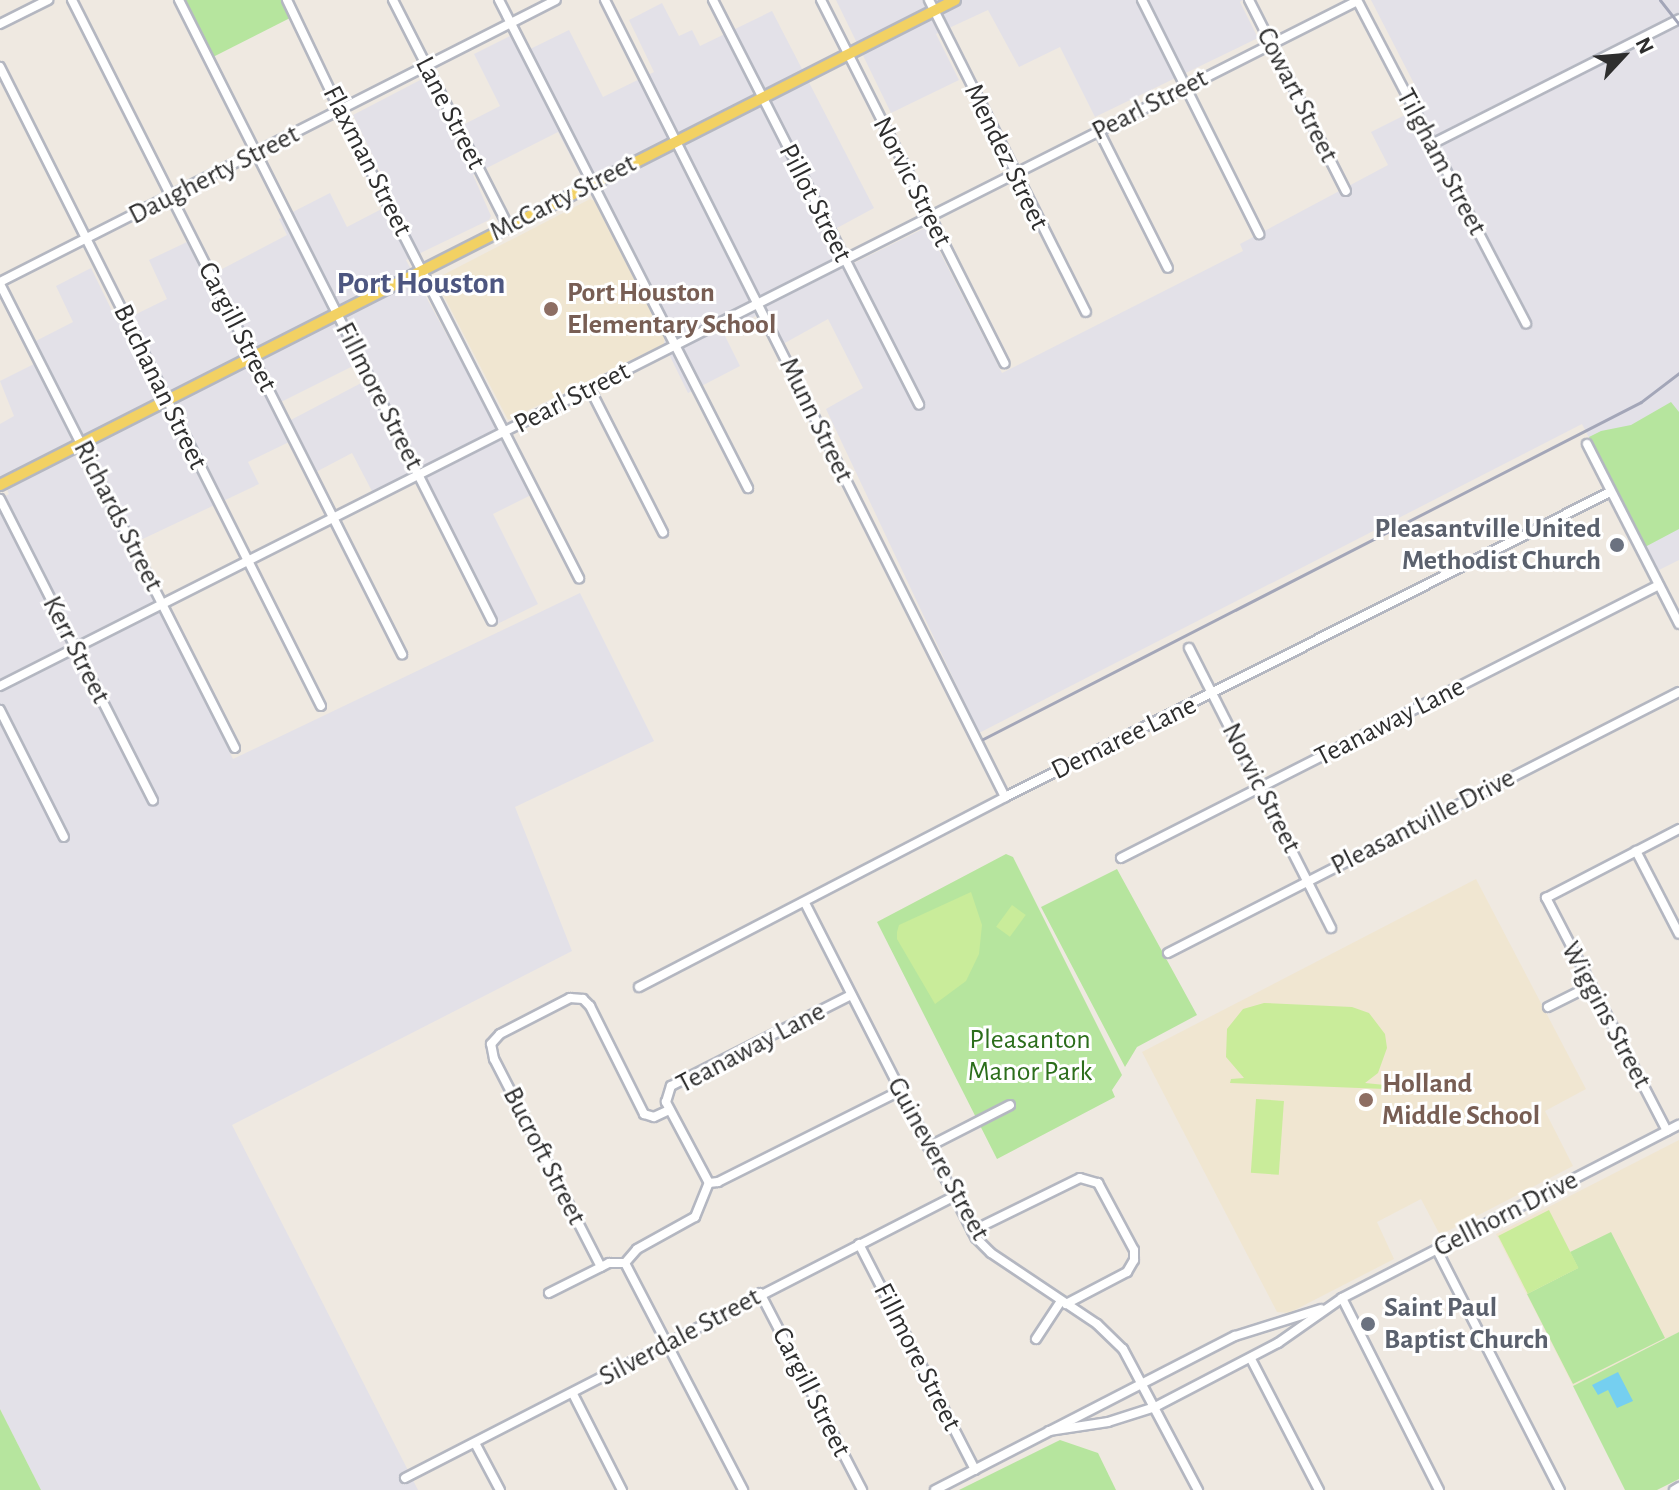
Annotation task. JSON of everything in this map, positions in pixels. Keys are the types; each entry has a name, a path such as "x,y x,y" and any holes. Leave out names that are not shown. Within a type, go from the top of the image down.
{"main road":[{"name":"McCarty Street","path":"0,485 422,268 848,56 931,5 955,0"}],"street":[{"path":"0,24 48,0"},
{"name":"Cargill Street","path":"72,0 402,654"},
{"name":"Fillmore Street","path":"179,0 492,621"},
{"name":"Flaxman Street","path":"287,0 340,111 579,578"},
{"name":"Lane Street","path":"393,0 508,226"},
{"path":"499,0 748,488"},
{"name":"Daugherty Street","path":"0,283 556,0"},
{"name":"Munn Street","path":"605,0 1005,797"},
{"name":"Pillot Street","path":"713,0 919,405"},
{"name":"Norvic Street","path":"821,0 1004,363"},
{"path":"1142,0 1259,234"},
{"name":"Cowart Street","path":"1249,0 1346,191"},
{"name":"Pearl Street","path":"0,686 1357,0"},
{"name":"Tilgham Street","path":"1357,0 1526,323"},
{"name":"Mendez Street","path":"931,5 1086,312"},
{"path":"1432,144 1679,19"},
{"name":"Buchanan Street","path":"0,67 321,706"},
{"path":"1099,131 1168,268"},
{"name":"Richards Street","path":"0,283 235,748"},
{"path":"590,389 663,532"},
{"path":"1587,444 1679,624"},
{"name":"Demaree Lane","path":"639,987 1005,797 1610,492"},
{"name":"Kerr Street","path":"0,499 153,800"},
{"name":"Teanaway Lane","path":"1121,858 1659,585"},
{"name":"Norvic Street","path":"1189,648 1331,928"},
{"name":"Pleasantville Drive","path":"1168,953 1679,692"},
{"path":"0,710 64,837"},
{"path":"1679,829 1636,851 1679,934"},
{"name":"Wiggins Street","path":"1636,851 1546,898 1667,1131"},
{"name":"Guinevere Street","path":"805,903 972,1231 991,1253 1115,1339 1143,1383 1198,1490"},
{"path":"1548,1007 1590,986"},
{"name":"Teanaway Lane","path":"669,1110 665,1097 671,1086 851,995"},
{"name":"Bucroft Street","path":"601,1267 494,1059 491,1044 500,1034 570,998 583,999 590,1006 644,1114 654,1117 669,1110"},
{"path":"709,1183 718,1182 900,1091"},
{"path":"928,1147 1010,1105"},
{"path":"669,1110 709,1183"},
{"name":"Gellhorn Drive","path":"1049,1431 1108,1422 1155,1407 1251,1359 1342,1298 1679,1125"},
{"path":"972,1231 1080,1178 1095,1180 1101,1186 1134,1250 1133,1263 1127,1272 1064,1302 1036,1339"},
{"path":"549,1293 601,1267 625,1263 637,1249 695,1217 709,1183"},
{"name":"Silverdale Street","path":"405,1478 573,1394 760,1293 955,1196"},
{"name":"Fillmore Street","path":"859,1244 975,1470"},
{"path":"1437,1250 1560,1490"},
{"path":"625,1263 743,1490"},
{"name":"Cargill Street","path":"760,1293 862,1490"},
{"path":"1342,1298 1439,1490"},
{"name":"Gellhorn Drive","path":"935,1490 1235,1336 1333,1305"},
{"path":"1251,1359 1319,1490"},
{"path":"573,1394 622,1490"},
{"path":"475,1443 500,1490"}],"shaded area":[{"path":"836,0 1243,0 1240,2 1258,38 1095,117 1060,47 1019,67 988,10 936,34 959,80 891,113"},
{"path":"1371,0 1679,0 1679,560 1657,571 1582,424 979,733 826,409 863,388 828,319 774,349 756,316 723,332 740,366 688,393 664,344 665,335 558,132 473,175 491,216 489,220 406,260 533,494 493,514 538,604 491,627 415,474 374,495 352,453 314,473 287,422 365,381 357,364 271,407 289,442 248,462 259,484 130,545 233,759 580,593 654,741 515,807 572,951 232,1125 418,1490 41,1490 0,1409 0,499 9,494 0,475 0,424 14,416 0,381 34,364 26,346 73,322 56,286 91,268 118,323 167,299 149,260 187,242 205,278 287,235 279,219 330,193 347,227 395,202 353,115 424,78 451,131 500,106 474,54 510,36 520,54 569,30 603,97 654,72 629,20 662,3 679,36 692,30 700,46 772,11 874,208 824,235 840,270 927,227 1002,373 1243,251 1240,244 1388,165 1371,132 1425,105"},
{"name":"Port Houston Elementary School","path":"590,199 597,202 665,336 664,344 508,420 437,283 441,276"},
{"name":"Holland Middle School","path":"1476,879 1586,1089 1545,1111 1573,1166 1440,1235 1421,1199 1377,1222 1394,1259 1289,1313 1277,1312 1142,1052"},
{"path":"1679,1140 1679,1332 1573,1386 1496,1234"}],"green space":[{"path":"185,0 284,0 292,17 213,57"},
{"path":"1671,402 1679,412 1679,529 1645,547 1589,437 1601,431 1631,425"},
{"name":"Pleasanton Manor Park","path":"1006,854 1013,857 1122,1075 1112,1090 1115,1097 997,1159 877,922"},
{"path":"1117,869 1197,1015 1137,1047 1125,1067 1041,907"},
{"path":"971,892 982,925 979,954 966,981 935,1004 897,939 899,925"},
{"path":"1012,905 1026,915 1010,937 996,927"},
{"path":"1264,1003 1352,1007 1369,1013 1385,1034 1387,1048 1378,1073 1365,1083 1385,1085 1385,1089 1230,1083 1231,1079 1244,1078 1226,1057 1227,1029 1243,1009"},
{"path":"1256,1099 1284,1101 1279,1175 1251,1173"},
{"path":"1549,1210 1579,1268 1528,1294 1498,1236"},
{"path":"1611,1232 1665,1338 1573,1384 1527,1294 1578,1268 1570,1252"},
{"path":"1679,1332 1679,1479 1657,1490 1625,1490 1573,1386"},
{"path":"0,1409 41,1490 0,1490"},
{"path":"1060,1440 1098,1453 1116,1490 959,1490"}],"water":[{"path":"1618,1372 1633,1401 1617,1408 1608,1390 1598,1395 1592,1385"}],"railway":[{"path":"1660,0 1679,24"},
{"path":"983,739 1641,402 1679,373"}],"place":[{"name":"Port Houston Elementary School","path":"551,309"},
{"name":"Pleasantville United Methodist Church","path":"1617,545"},
{"name":"Holland Middle School","path":"1366,1100"},
{"name":"Saint Paul Baptist Church","path":"1368,1324"}],"district":[{"name":"Port Houston","path":"421,283"}]}
